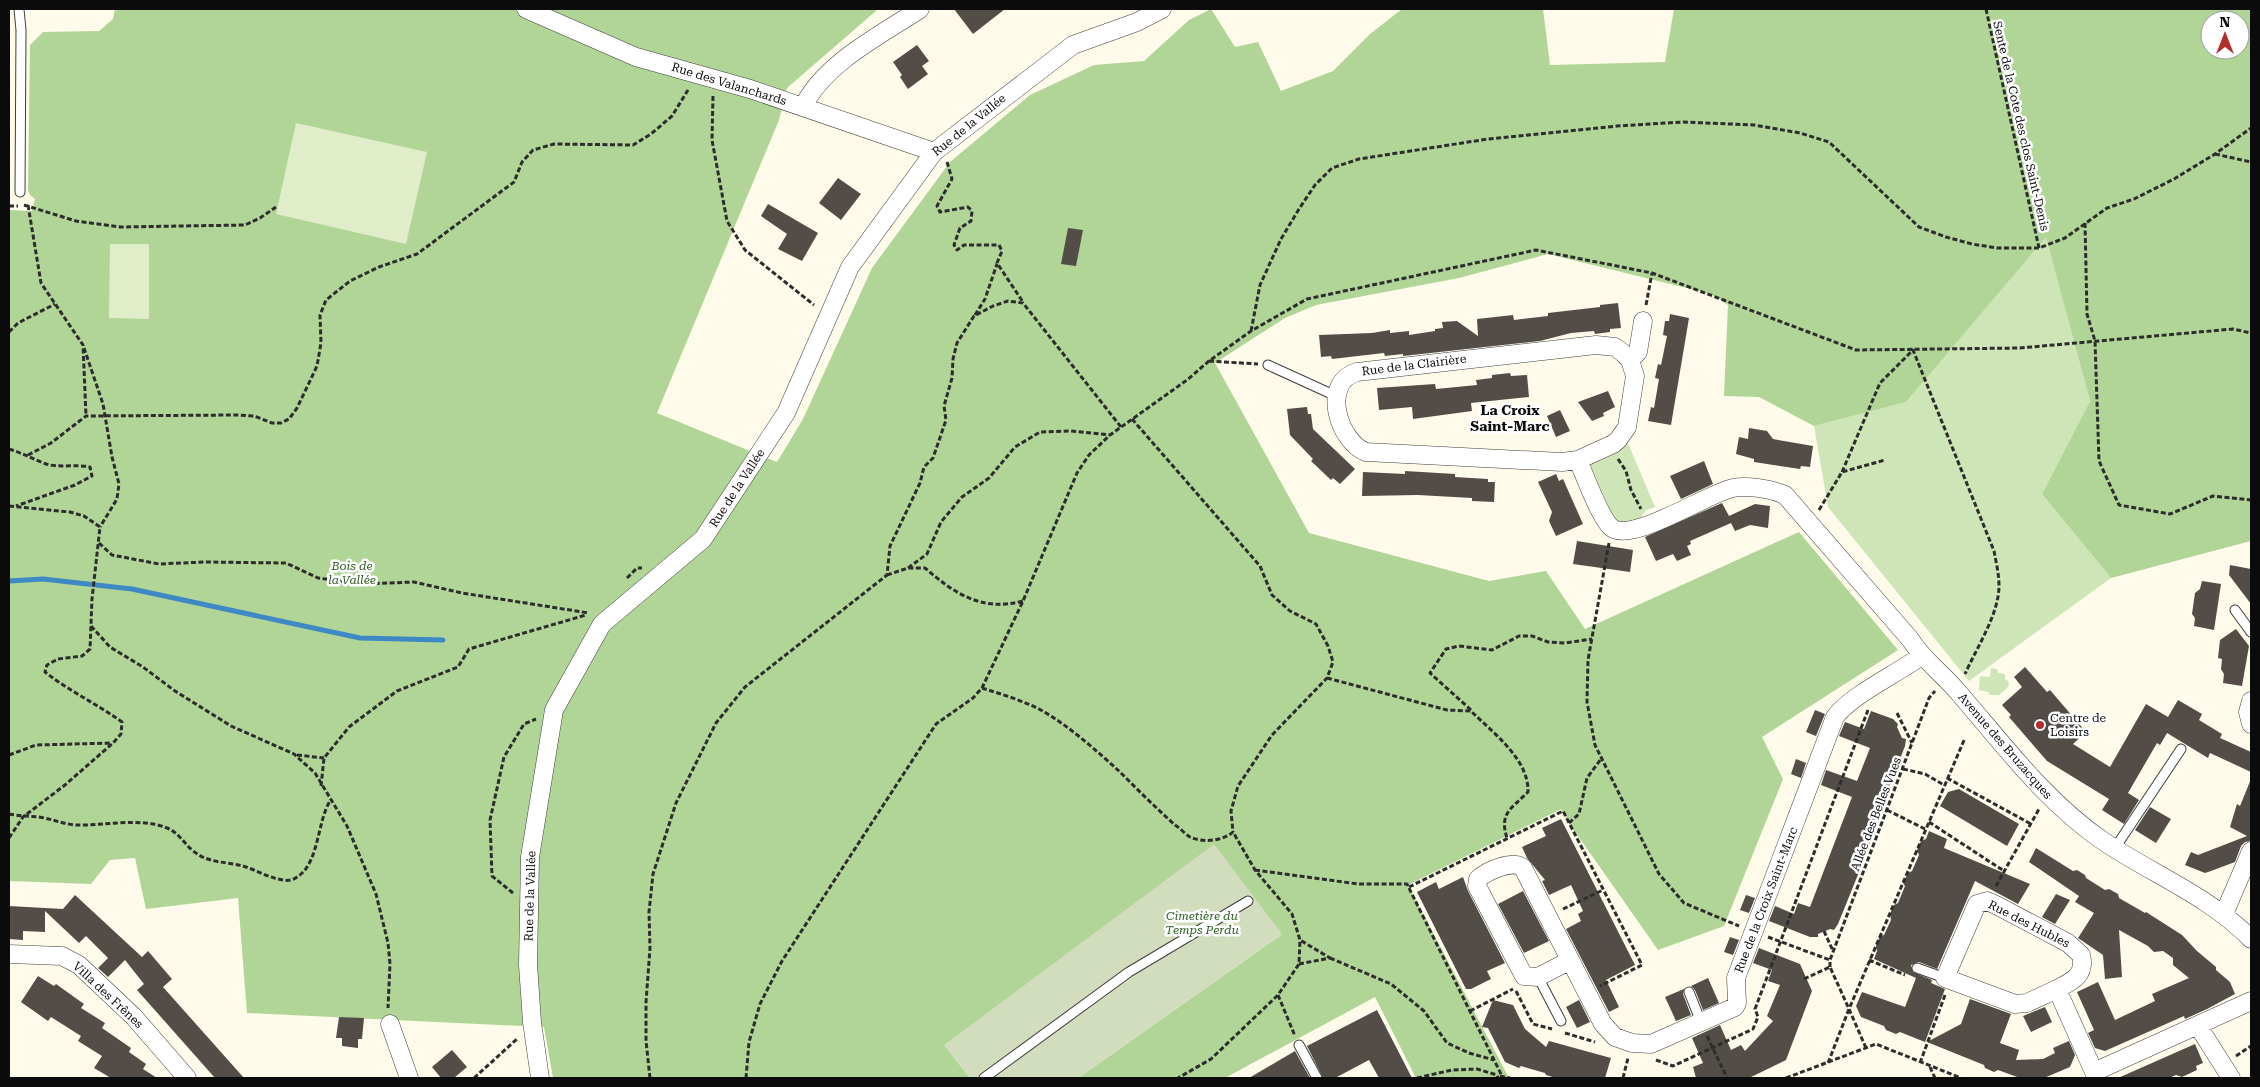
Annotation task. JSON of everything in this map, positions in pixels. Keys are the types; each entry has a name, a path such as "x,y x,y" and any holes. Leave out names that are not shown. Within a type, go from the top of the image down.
{"street":[{"name":"Rue des Valanchards","path":"526,9 636,57 803,107 939,154"},
{"path":"803,107 811,92 830,71 920,9"},
{"name":"Rue de la Vallée","path":"540,1078 532,1022 528,964 530,857 554,710 602,624 703,539 786,413 850,267 939,154 1073,45 1137,22 1162,9"},
{"path":"1336,396 1336,403 1346,433 1353,445 1366,452 1553,462 1578,460 1613,444 1622,436 1630,416 1635,376 1630,360 1638,352 1644,316"},
{"name":"Rue de la Clairière","path":"1336,396 1345,377 1365,370 1596,344 1615,348 1630,360"},
{"path":"1578,460 1604,517 1612,528 1629,530 1649,524"},
{"name":"Avenue des Bruzacques","path":"1649,524 1731,488 1742,487 1779,493 1790,499 1810,525 1910,639 1921,656 1952,685 2047,795 2076,821 2115,848 2224,914 2251,939"},
{"name":"Rue de la Croix Saint-Marc","path":"1532,977 1521,973 1476,882 1481,876 1510,864 1520,865 1523,868 1586,994 1608,1032 1615,1037 1632,1043 1651,1044 1735,1007 1737,1003 1736,978 1835,717 1844,705 1899,672 1921,656"},
{"path":"2251,700 2248,712 2251,724"},
{"path":"2224,914 2251,851"},
{"name":"Rue des Hubles","path":"1987,901 2076,949 2082,960 2081,972 2074,980 2027,1003 2015,1004 1948,979 1977,904 1987,901"},
{"name":"Villa des Frênes","path":"9,954 62,956 79,965 134,1017 188,1078"},
{"path":"1532,977 1569,961"},
{"path":"2057,988 2096,1075 2251,1001"},
{"path":"390,1024 409,1078"},
{"path":"2198,1026 2231,1078"}],"lane":[{"path":"19,9 21,30 20,192"},
{"path":"1268,365 1336,396"},
{"path":"2235,610 2251,632"},
{"path":"2115,848 2181,749"},
{"path":"984,1078 1129,972 1248,901"},
{"path":"1917,968 1948,979"},
{"path":"1532,977 1561,1021"},
{"path":"1689,992 1701,1022"},
{"path":"1299,1045 1316,1078"}],"path":[{"name":"Sente de la Cote des clos Saint-Denis","path":"1986,9 2039,248"},
{"path":"28,455 60,437 86,416 237,415 254,416 272,423 281,423 289,418 297,408 317,366 321,343 320,315 326,300 350,281 379,267 417,254 514,182 522,162 533,150 554,144 633,145 672,116 698,75"},
{"path":"718,80 713,94 712,140 728,221 745,250 828,317"},
{"path":"1252,331 1260,285 1281,239 1314,184 1332,168 1359,158 1536,134 1683,122 1754,126 1800,133 1828,142 1919,227 1946,238 1972,244 1997,248 2039,248 2065,238 2108,208 2134,199 2174,179 2215,154 2251,128"},
{"path":"887,575 890,546 920,483 924,467 932,458 946,420 944,406 952,378 953,359 957,343 985,299 1002,251 1000,245 964,245 957,250 954,244 960,228 971,220 972,211 968,207 940,212 936,206 952,179 949,166 939,154"},
{"path":"2215,154 2251,162"},
{"path":"9,838 23,817 65,785 113,743 120,734 122,722 99,706 64,687 45,672 47,665 58,659 82,656 90,649 92,599 100,527 118,499 119,484 112,457 106,415 83,345 40,283 28,205 76,220 120,227 245,225 276,207"},
{"path":"2085,223 2088,314 2095,341 2099,461 2119,504 2170,514 2213,496 2251,500"},
{"path":"746,1078 749,1042 760,1004 782,961 936,724 973,698 982,688 1023,601 1077,473 1089,455 1121,427 1187,380 1209,361 1252,331 1307,300 1536,250 1652,273 1856,350 2020,348 2233,329 2251,333"},
{"path":"997,263 1023,303 1121,427"},
{"path":"1644,316 1652,273"},
{"path":"974,316 1008,301 1023,303"},
{"path":"9,332 18,323 55,304"},
{"path":"83,345 86,416"},
{"path":"1810,525 1842,472 1880,382 1913,350"},
{"name":"Allée des Belles Vues","path":"1830,967 1833,951 1929,698 1952,685 1995,609 1999,587 1994,551 1913,350"},
{"path":"1209,361 1268,365"},
{"path":"1132,419 1260,566 1272,596 1290,611 1316,624 1328,646 1333,662 1327,678 1272,735 1238,786 1232,811 1233,832 1255,870 1292,914 1300,940 1299,964 1278,995 1211,1059 1178,1078"},
{"path":"650,1078 646,1041 646,1002 650,948 649,912 653,874 676,803 716,723 745,687 887,575 908,568 927,554 941,522 962,497 989,478 1015,447 1040,432 1070,431 1110,436"},
{"path":"1613,444 1621,465 1626,471 1631,490 1649,524"},
{"path":"9,449 28,455 48,465 78,464 90,467 92,476 75,485 16,506"},
{"path":"1842,472 1885,460"},
{"path":"9,506 70,512 84,516 100,527"},
{"path":"1612,528 1588,660 1587,702 1595,745 1659,874 1684,903 1830,960"},
{"path":"99,542 112,555 159,564 205,562 286,563 318,578 361,584 414,582 462,593 592,614 469,649 458,667 397,691 349,727 324,758 321,786"},
{"path":"624,581 637,568 668,568"},
{"path":"908,568 925,568 948,588 984,604 1008,605 1023,601"},
{"path":"91,626 110,647 143,666 190,701 231,726 294,754 324,758"},
{"path":"1507,838 1503,826 1506,813 1528,792 1528,780 1522,765 1471,711 1430,673 1446,649 1459,646 1492,650 1519,636 1532,636 1548,642 1565,643 1592,639"},
{"path":"1327,678 1447,710 1471,711"},
{"path":"982,688 1016,699 1041,710 1076,735 1120,773 1147,801 1190,837 1207,840 1219,839 1227,837 1233,832"},
{"path":"530,907 492,876 490,820 504,757 524,724 554,710"},
{"path":"1897,713 1912,743"},
{"path":"1828,1063 1869,960 1965,738"},
{"path":"9,755 36,745 113,743"},
{"path":"294,754 315,773 330,801 347,826 360,854 384,923 390,964 388,1008 390,1024"},
{"path":"1569,823 1579,814 1586,778 1601,759"},
{"path":"1903,769 1925,774 1944,785"},
{"path":"1947,778 2031,824"},
{"path":"1987,901 2047,795"},
{"path":"9,814 23,817 39,817 75,825 110,823 150,824 167,828 179,835 196,854 245,867 281,880 288,880 302,874 308,864 317,841 325,810 330,801"},
{"path":"1887,810 1925,829"},
{"path":"1409,887 1563,811 1642,965 1586,994"},
{"path":"1929,822 2004,871"},
{"path":"1255,870 1358,884 1407,884 1494,1060 1499,1076"},
{"path":"1547,917 1604,890"},
{"path":"1824,931 1833,951"},
{"path":"1300,940 1330,958 1391,984 1424,1011 1447,1043 1469,1053 1494,1060"},
{"path":"1299,964 1330,958"},
{"path":"1869,960 1912,978 1917,968"},
{"path":"1804,979 1830,967 1866,1048"},
{"path":"1470,1011 1519,986 1532,977"},
{"path":"1920,1063 1948,979"},
{"path":"1278,995 1299,1045"},
{"path":"1701,1022 1727,1078"},
{"path":"1786,1078 1876,1044 1961,1078"},
{"path":"474,1078 509,1047"},
{"path":"1930,1067 1935,1078"},
{"path":"1417,1078 1452,1070 1478,1069 1510,1078"}],"green space":[{"name":"Bois de la Vallée","path":"115,9 877,10 787,88 779,120 657,413 777,462 803,419 872,268 950,162 1030,95 1094,65 1144,61 1189,20 1211,9 1235,47 1258,42 1281,91 1333,71 1370,34 1402,9 1543,9 1550,65 1665,62 1674,9 2251,9 2251,541 2111,578 2042,494 2090,401 2046,237 1906,402 1814,426 1759,397 1724,396 1728,305 1711,294 1548,254 1459,278 1316,305 1285,318 1215,363 1309,533 1489,581 1546,571 1585,629 1799,532 1898,650 1762,737 1783,779 1724,926 1658,950 1561,809 1408,885 1509,1078 1416,1078 1375,997 1225,1078 1078,1078 1281,935 945,1046 970,1078 553,1078 544,1027 247,1013 238,898 146,909 135,858 110,860 91,884 9,881 9,210 32,211 35,199 28,190 30,45 43,32 99,31 113,19"},
{"path":"296,123 427,152 406,244 276,214"},
{"path":"2046,236 2090,401 2042,494 2111,578 1969,681 1828,507 1814,426 1906,402"},
{"path":"110,244 149,244 149,319 109,318"},
{"path":"1627,441 1655,507 1646,510 1639,520 1621,524 1613,519 1591,472 1591,464"},
{"path":"1991,668 1997,669 1998,673 2005,674 2005,679 2009,682 2008,687 1999,695 1990,695 1988,692 1979,690 1980,676 1990,677"},
{"name":"Cimetière du Temps Perdu","path":"1214,844 1282,934 1078,1078 970,1078 944,1045"}],"building":[{"path":"954,9 1005,9 973,34"},
{"path":"917,45 929,61 922,66 928,74 908,89 900,77 902,75 893,62"},
{"path":"838,178 861,194 841,220 819,203"},
{"path":"768,204 818,233 802,261 778,249 787,234 761,216"},
{"path":"1068,228 1083,230 1076,266 1061,264"},
{"path":"1618,303 1621,328 1610,329 1610,332 1595,334 1594,331 1571,333 1540,341 1403,356 1403,354 1385,356 1384,353 1332,359 1331,356 1321,357 1319,335 1372,333 1390,330 1390,333 1409,331 1409,335 1435,331 1435,329 1443,328 1442,322 1457,321 1478,336 1477,319 1513,315 1514,320 1548,316 1548,313"},
{"path":"1670,314 1689,318 1671,425 1648,421 1651,407 1654,408 1659,379 1655,378 1658,364 1661,365 1667,336 1663,335 1665,321 1669,321"},
{"path":"1510,373 1511,376 1527,375 1529,397 1471,403 1472,411 1413,419 1412,407 1379,410 1377,388 1435,384 1436,389 1477,385 1476,380 1492,378 1492,375"},
{"path":"1608,391 1615,407 1603,413 1604,416 1592,421 1578,402"},
{"path":"1307,407 1308,414 1311,414 1313,429 1355,469 1340,484 1333,478 1331,480 1311,461 1313,459 1290,435 1287,409"},
{"path":"1560,410 1570,431 1556,437 1547,416"},
{"path":"1749,428 1767,431 1773,439 1813,446 1810,467 1801,466 1800,469 1754,462 1754,459 1736,454 1739,437 1748,439"},
{"path":"1704,461 1713,484 1681,499 1670,476"},
{"path":"1405,471 1455,474 1455,477 1488,479 1488,482 1495,482 1494,502 1472,501 1472,498 1418,495 1362,496 1363,472 1405,474"},
{"path":"1556,474 1559,481 1563,479 1583,524 1556,536 1549,521 1552,512 1538,482"},
{"path":"1722,503 1729,516 1755,504 1770,506 1768,528 1750,525 1735,531 1731,523 1690,541 1691,544 1687,546 1691,555 1677,561 1673,554 1656,561 1645,537"},
{"path":"1577,541 1633,550 1630,572 1573,564"},
{"path":"2230,565 2251,569 2251,604 2229,575"},
{"path":"2202,581 2221,584 2214,630 2194,626 2195,618 2192,614 2195,593 2200,589"},
{"path":"2236,629 2249,646 2242,686 2223,683 2222,659 2218,658 2220,640"},
{"path":"2025,667 2047,692 2050,690 2086,732 2073,744 2110,767 2146,704 2168,717 2178,700 2202,714 2199,720 2222,734 2220,738 2251,752 2251,772 2210,753 2208,758 2167,733 2160,745 2157,743 2128,793 2139,800 2124,824 2102,810 2109,799 2047,761 2009,717 2011,715 2002,705 2022,687 2014,677"},
{"path":"1815,710 1825,714 1816,736 1806,732"},
{"path":"1871,711 1893,719 1898,724 1897,727 1902,738 1906,739 1895,772 1897,777 1892,779 1884,802 1885,807 1879,811 1879,822 1876,824 1868,850 1838,924 1834,930 1830,929 1818,934 1818,937 1810,937 1769,921 1775,906 1794,914 1798,903 1810,907 1852,797 1821,785 1826,770 1857,781 1870,748 1839,736 1845,722 1864,729"},
{"path":"1796,759 1806,763 1801,778 1791,774"},
{"path":"2251,779 2251,841 2245,842 2241,846 2235,862 2205,873 2185,865 2191,852 2198,855 2247,836 2230,827 2237,804 2240,806"},
{"path":"1959,789 2019,824 2007,846 1940,806 1948,792"},
{"path":"2150,807 2171,819 2156,843 2135,830"},
{"path":"1561,819 1635,965 1606,980 1619,1007 1609,1012 1566,929 1581,921 1578,914 1583,911 1571,885 1549,895 1542,881 1545,880 1527,858 1522,847 1546,836 1542,828"},
{"path":"1929,831 1947,839 1944,848 2030,884 2018,904 1975,881 1937,969 1919,962 1911,965 1913,972 1932,980 1931,983 1945,989 1925,1042 1900,1032 1896,1034 1886,1030 1884,1026 1861,1017 1856,1006 1862,992 1905,1007 1916,978 1874,959 1880,936 1884,935 1891,920 1890,914 1894,905 1898,903 1905,886 1903,883 1908,873 1912,871 1919,855 1917,850 1921,841 1926,839"},
{"path":"2036,848 2073,871 2077,870 2105,890 2109,889 2118,894 2119,898 2146,912 2182,935 2230,982 2235,994 2185,1019 2184,1016 2105,1051 2095,1048 2088,1033 2094,1030 2077,992 2098,982 2115,1020 2155,1001 2152,994 2189,978 2173,965 2173,958 2163,951 2154,952 2148,946 2119,930 2122,977 2105,979 2103,955 2078,938 2094,913 2075,902 2079,896 2029,862"},
{"path":"1463,877 1468,891 1505,963 1487,971 1491,979 1471,989 1466,989 1417,892 1436,882 1439,889"},
{"path":"1523,891 1549,941 1524,953 1498,904"},
{"path":"2056,894 2070,900 2055,924 2042,917"},
{"path":"75,895 142,957 148,951 172,979 163,987 244,1078 215,1078 137,990 144,984 125,960 108,977 98,968 108,958 86,936 79,943 45,911 45,932 23,931 23,940 9,939 9,906 63,909"},
{"path":"1746,895 1755,898 1749,913 1740,910"},
{"path":"1730,937 1739,940 1733,955 1724,952"},
{"path":"1759,948 1800,964 1812,991 1786,1060 1749,1078 1696,1078 1693,1067 1703,1063 1692,1038 1720,1025 1731,1050 1741,1045 1745,1051 1773,1021 1767,1016 1780,985 1768,981 1772,970 1753,963"},
{"path":"38,976 54,986 56,984 84,1004 81,1008 105,1023 102,1028 131,1048 129,1052 146,1064 143,1069 157,1078 111,1078 94,1068 102,1056 78,1041 81,1036 51,1017 48,1021 21,1002"},
{"path":"1708,978 1719,1003 1703,1010 1695,990 1691,986"},
{"path":"1684,989 1683,994 1691,1015 1676,1021 1665,997"},
{"path":"1970,999 2011,1014 2000,1043 2019,1050 2016,1060 2043,1059 2055,1053 2053,1048 2069,1041 2075,1055 2070,1067 2044,1078 2020,1078 1998,1070 1994,1072 1985,1068 1984,1065 1927,1042 1961,1024"},
{"path":"1493,1000 1513,1005 1525,1029 1546,1047 1549,1041 1611,1058 1605,1078 1556,1078 1521,1066 1519,1068 1505,1062 1488,1028 1482,1027"},
{"path":"1579,1000 1590,1022 1577,1028 1566,1007"},
{"path":"2045,1007 2052,1022 2031,1032 2023,1016"},
{"path":"1377,1010 1412,1078 1379,1078 1369,1060 1335,1078 1323,1078 1307,1046"},
{"path":"339,1017 364,1018 362,1039 358,1039 358,1048 342,1046 342,1038 336,1038"},
{"path":"2195,1044 2203,1063 2196,1066 2197,1070 2182,1077 2176,1075 2169,1078 2118,1078"},
{"path":"452,1050 467,1067 454,1078 441,1078 432,1067"},
{"path":"1295,1051 1310,1078 1249,1078 1278,1061"}],"waterway":[{"path":"9,581 43,579 132,589 360,638 443,640"}],"place":[{"name":"Centre de Loisirs","path":"2040,725"}],"district":[{"name":"La Croix Saint-Marc","path":"1510,418"}]}
